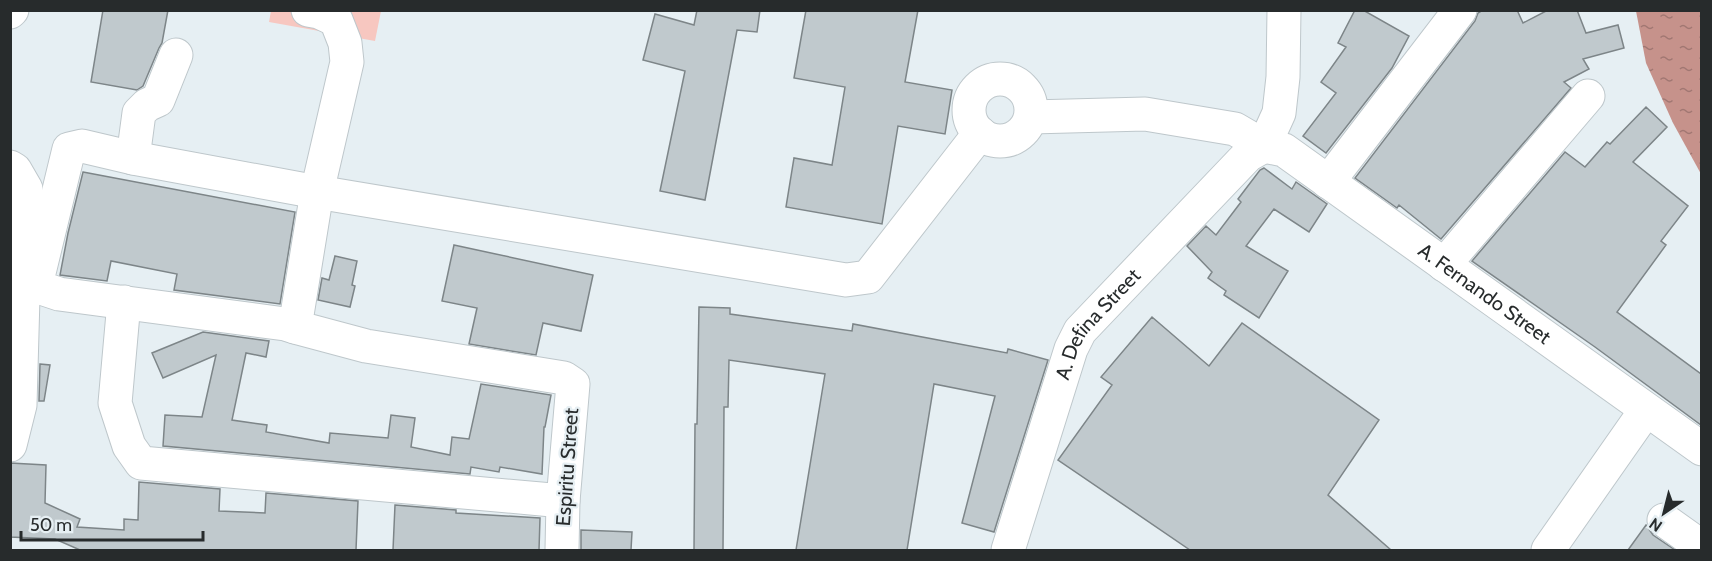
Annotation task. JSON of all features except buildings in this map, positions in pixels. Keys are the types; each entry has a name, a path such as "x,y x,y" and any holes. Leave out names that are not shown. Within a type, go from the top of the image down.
{"street":[{"path":"308,10 319,12 336,20 345,43 347,62 317,192 295,327 59,294 41,288 38,281 69,149 82,146 133,158 317,192 846,280 868,277 980,134"},
{"path":"1264,146 1279,113 1283,77 1284,10"},
{"path":"1328,182 1460,10"},
{"path":"133,158 139,113 147,105 158,100 176,55"},
{"path":"991,81 1012,82 1021,87 1028,96 1031,106 1031,117 1027,127 1010,140 989,139 980,134 973,125 970,115 970,104 974,94 981,86 991,81"},
{"path":"1444,265 1588,96"},
{"name":"A. Fernando Street","path":"1031,117 1144,114 1235,129 1264,146 1284,150 1701,449"},
{"name":"A. Defina Street","path":"1008,550 1071,349 1080,331 1248,155 1264,146"},
{"path":"10,445 14,413 20,405 17,259 26,189 13,168"},
{"path":"124,302 115,403 129,446 141,463 563,501"},
{"name":"Espiritu Street","path":"295,327 366,346 564,378 573,384 563,501 562,550"},
{"path":"1548,550 1646,410"},
{"path":"1664,520 1701,547"}],"shaded area":[{"path":"271,11 381,11 375,41 269,22"}],"water":[{"path":"1636,11 1701,11 1701,174 1673,123 1646,63"}]}
